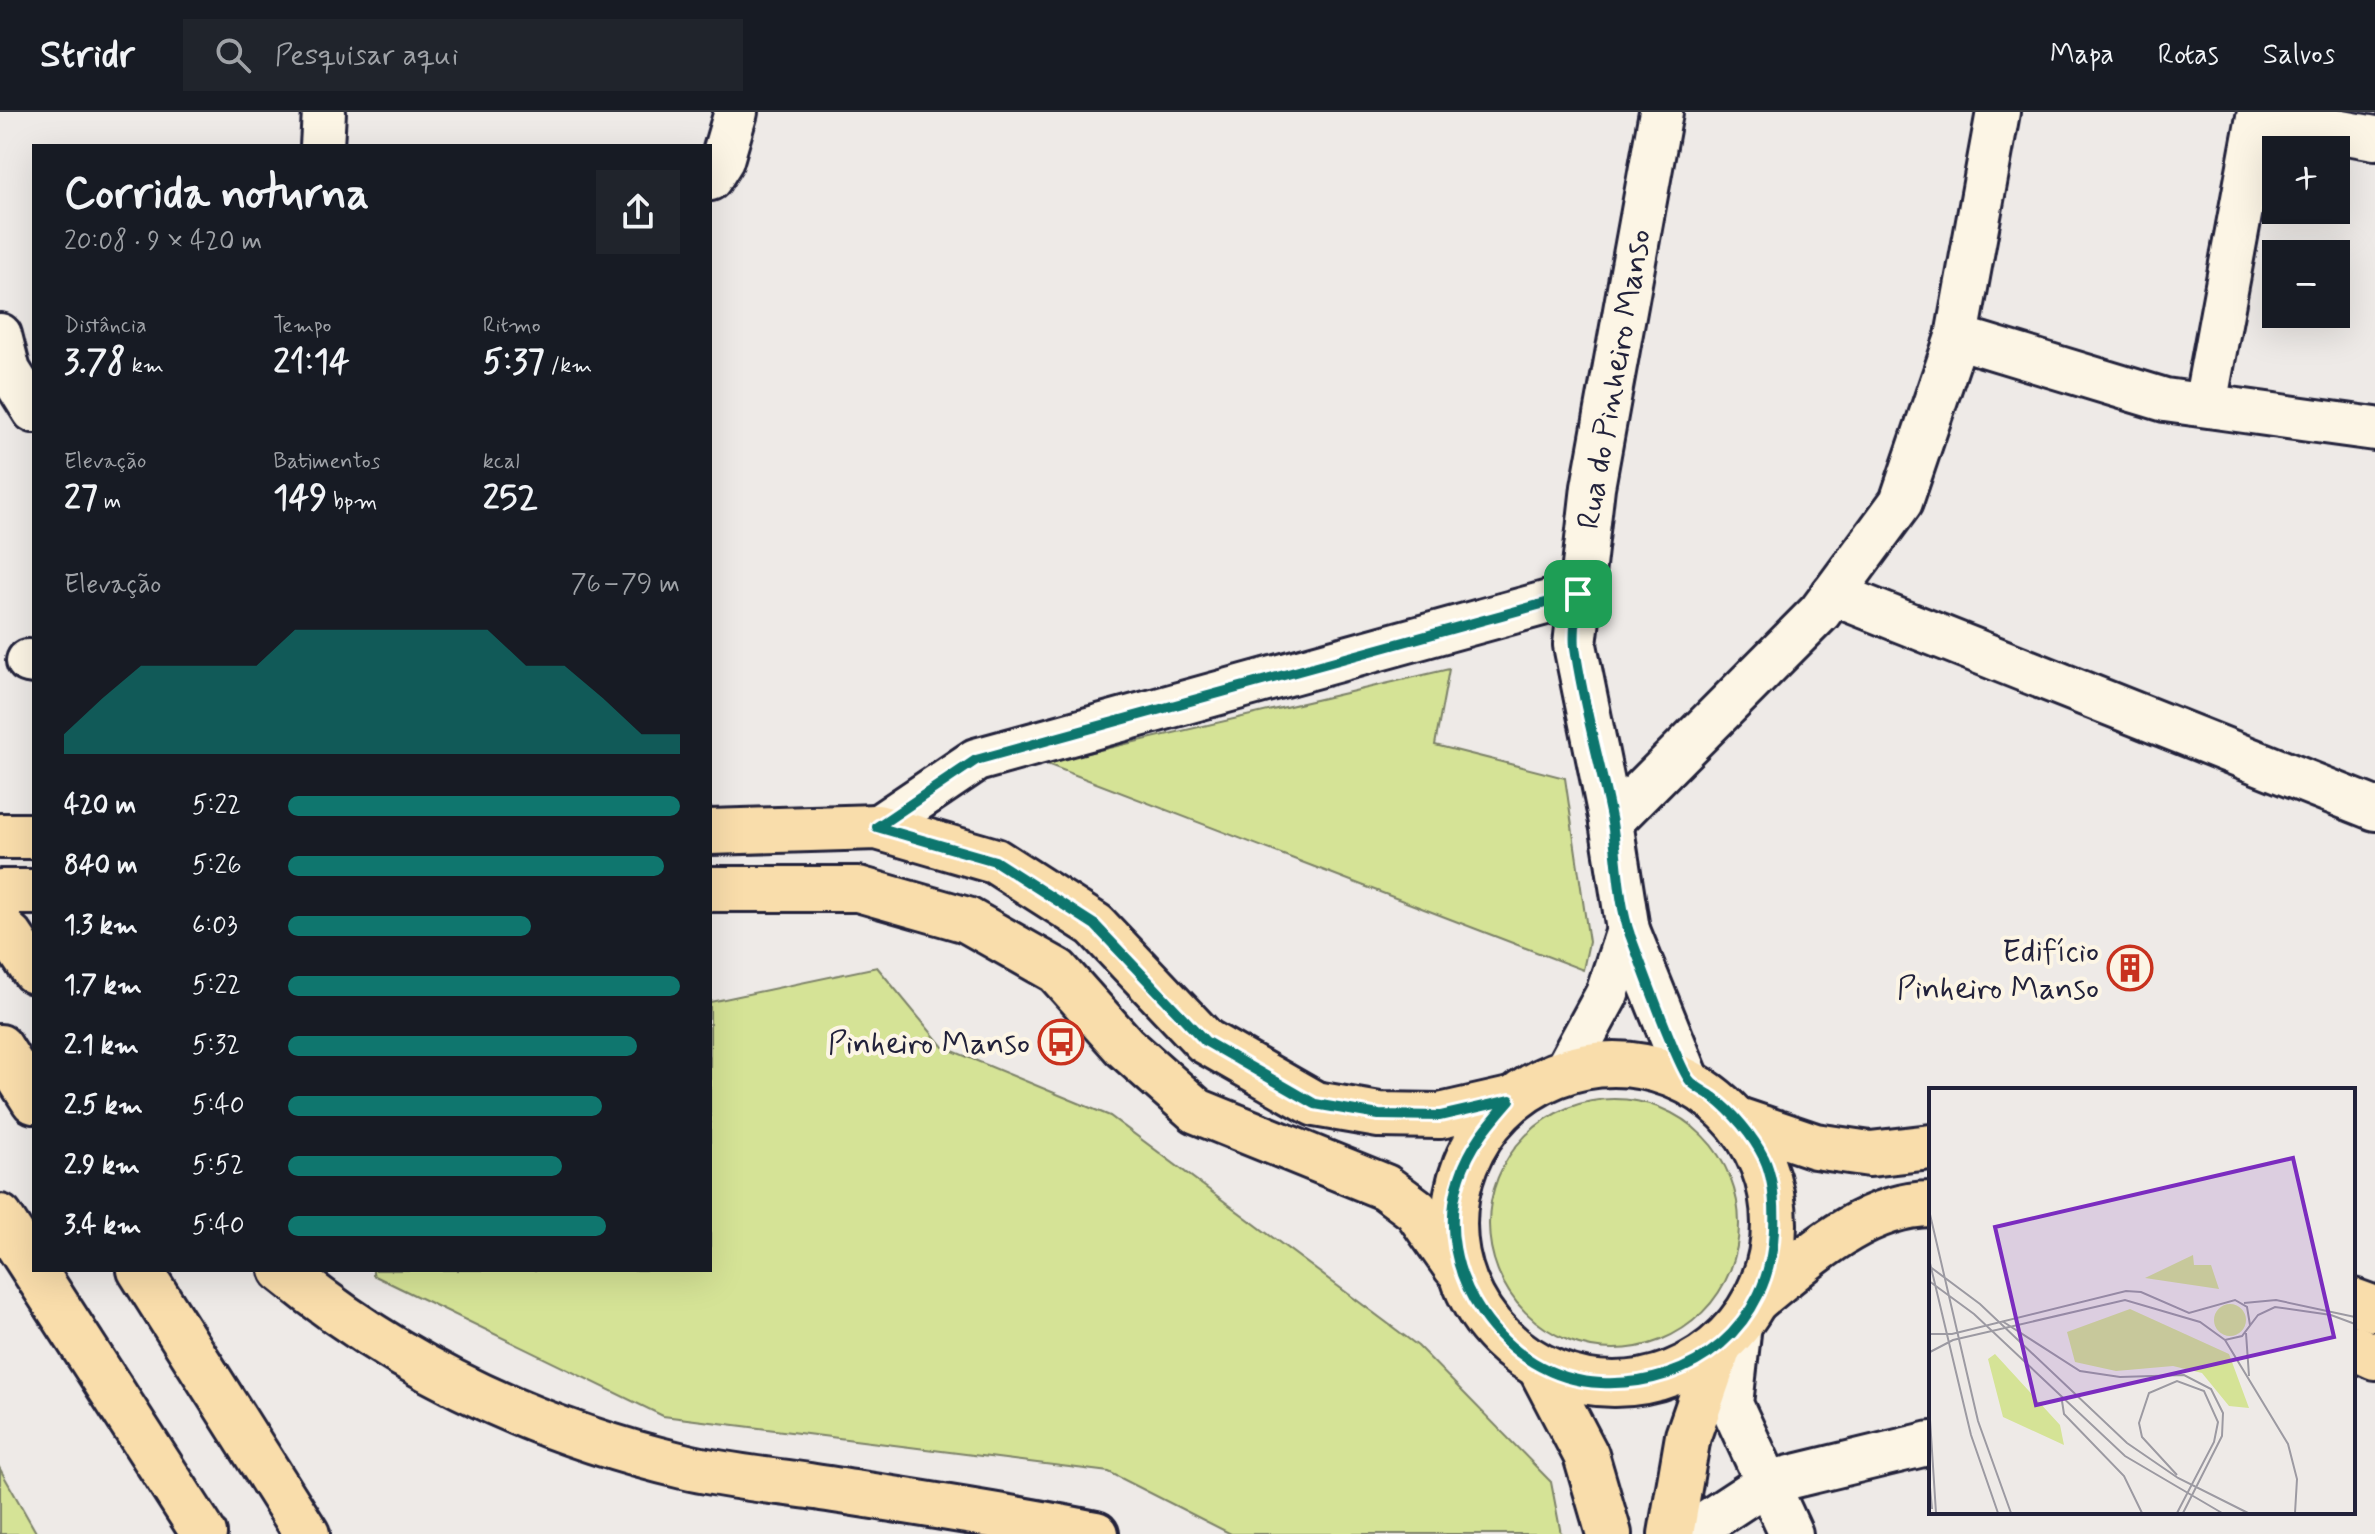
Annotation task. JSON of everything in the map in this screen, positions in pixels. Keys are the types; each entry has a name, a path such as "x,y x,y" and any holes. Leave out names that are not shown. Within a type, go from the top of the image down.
{"main road":[{"path":"712,832 877,827 995,861 1095,925 1205,1041 1315,1104 1379,1115 1440,1116 1510,1100"},
{"path":"0,836 32,836"},
{"path":"712,889 858,889 967,920 1057,971 1124,1046 1197,1111 1385,1187 1416,1210 1460,1273 1486,1320 1505,1343 1540,1367 1585,1382 1632,1384 1678,1372 1739,1323 1835,1237 1878,1214 1929,1204"},
{"path":"0,892 32,892"},
{"path":"0,927 11,937 32,968"},
{"path":"0,1047 32,1098"},
{"path":"1460,1273 1453,1226 1459,1179 1479,1136 1510,1100 1536,1083 1565,1071 1607,1063 1649,1067 1689,1081 1738,1120 1765,1160 1775,1207 1773,1254 1688,1436 1671,1534"},
{"path":"1738,1120 1828,1148 1870,1154 1929,1147"},
{"path":"0,1217 32,1267"},
{"path":"35,1272 204,1534"},
{"path":"141,1272 307,1534"},
{"path":"285,1272 391,1350 489,1402 581,1438 685,1467 994,1513 1096,1534"},
{"path":"2355,1302 2375,1309"},
{"path":"2355,1348 2375,1357"},
{"path":"1540,1367 1586,1455 1609,1534"}],"street":[{"path":"322,144 324,112"},
{"path":"712,176 722,160 736,112"},
{"name":"Rua do Pinheiro Manso","path":"1661,112 1601,442 1578,594 1575,645 1611,822 1628,930 1689,1081"},
{"path":"1611,822 1820,612 1901,502 1957,337 1998,112"},
{"path":"2205,405 2258,117 2375,138"},
{"path":"0,335 9,371 32,408"},
{"path":"1957,337 2165,400 2375,429"},
{"path":"877,827 976,760 1578,594"},
{"path":"1833,594 2363,798"},
{"name":"Rua do Pinheiro Manso","path":"1565,1071 1607,994 1628,930"},
{"path":"1739,1323 1731,1404 1791,1534"},
{"path":"1694,1534 1699,1527 1766,1483 1929,1443"}],"green space":[{"path":"1449,669 1435,745 1565,778 1589,942 1583,970 1044,763"},
{"path":"877,967 943,1047 1110,1116 1418,1346 1551,1482 1561,1534 1231,1534 1109,1472 663,1416 373,1275 373,1272 712,1272 712,1002"},
{"path":"1614,1099 1662,1109 1683,1120 1702,1136 1718,1155 1729,1176 1739,1224 1729,1272 1718,1293 1702,1312 1683,1328 1662,1339 1614,1349 1566,1339 1545,1328 1526,1312 1510,1293 1499,1272 1489,1224 1499,1176 1510,1155 1526,1136 1545,1120 1566,1109"},
{"path":"0,1469 37,1534 0,1534"}],"place":[{"name":"Edifício Pinheiro Manso","path":"2130,968"},
{"name":"Pinheiro Manso","path":"1061,1042"}],"route":[{"path":"1578,594 1575,645 1611,822 1628,930 1689,1081 1715,1098 1738,1120 1765,1160 1775,1207 1773,1254 1758,1298 1740,1324 1719,1347 1678,1372 1632,1384 1585,1382 1540,1367 1505,1343 1478,1311 1460,1273 1453,1226 1459,1179 1479,1136 1510,1100 1440,1116 1379,1115 1315,1104 1205,1041 1095,925 995,861 877,827 976,760 1578,594"}]}
